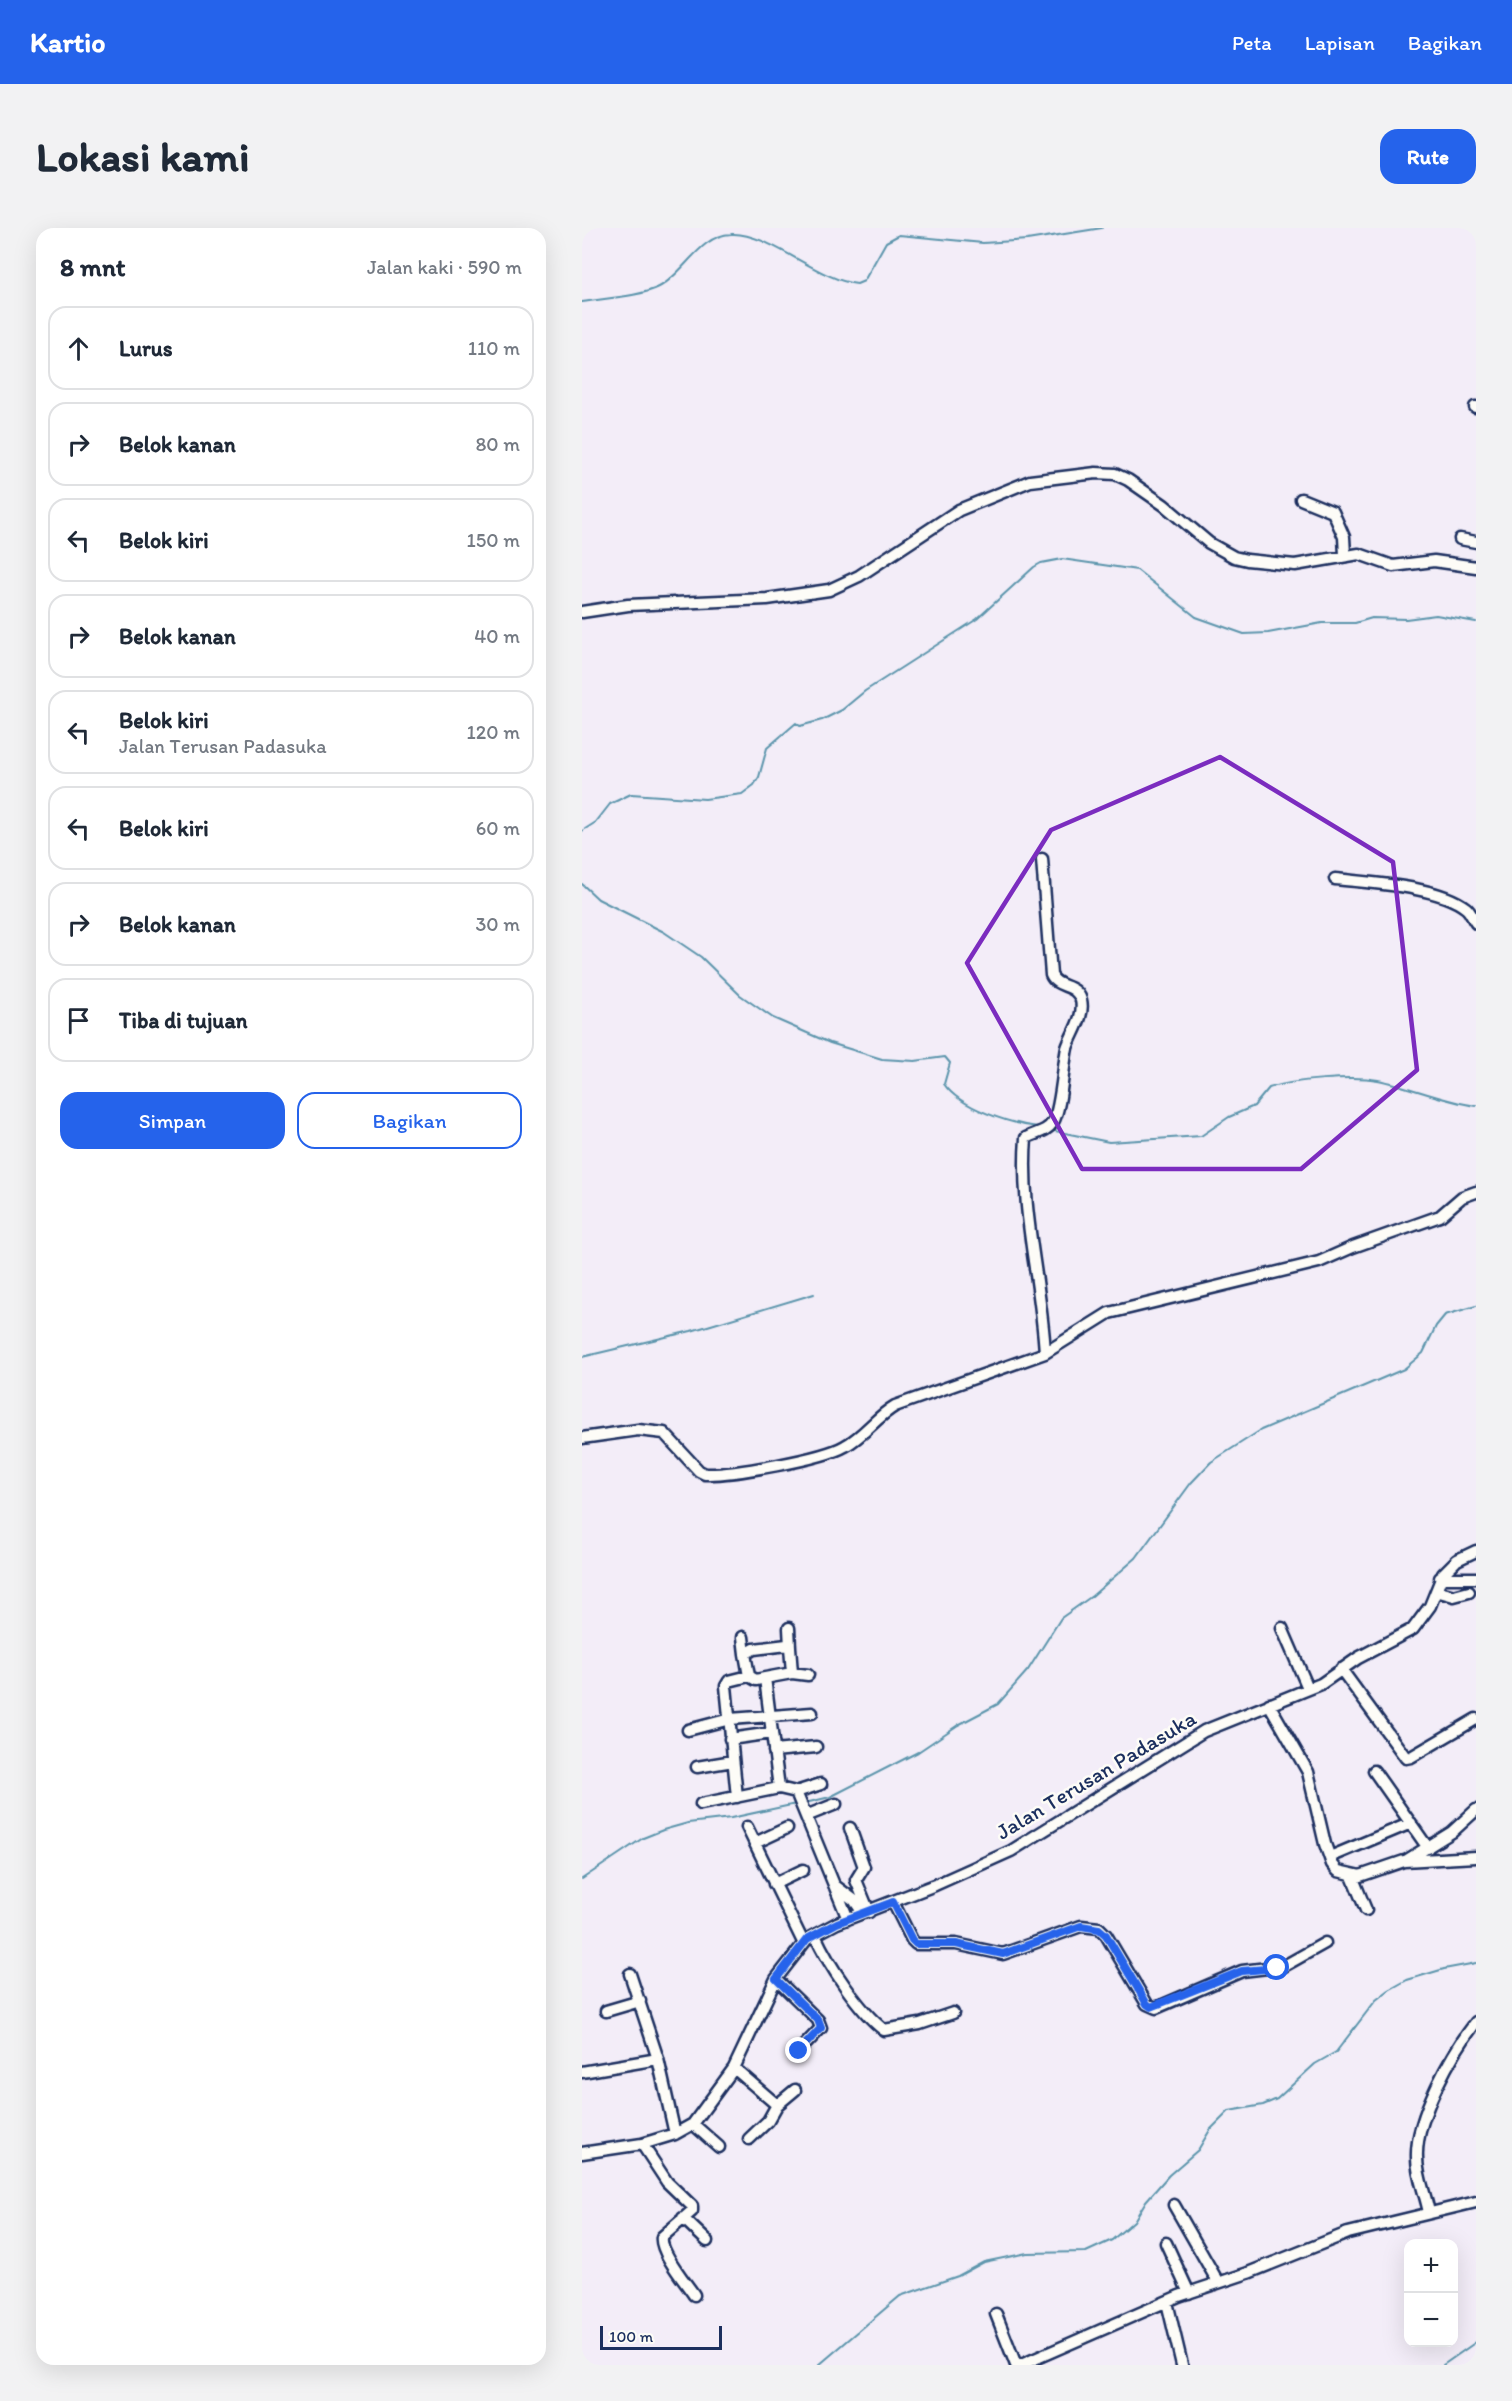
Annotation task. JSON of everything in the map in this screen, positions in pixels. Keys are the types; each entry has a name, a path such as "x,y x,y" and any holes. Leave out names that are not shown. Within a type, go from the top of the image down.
{"street":[{"path":"582,612 628,605 767,599 829,590 859,576 959,510 1030,481 1083,474 1115,474 1128,480 1164,505 1199,536 1234,557 1295,565 1346,555 1365,555 1393,566 1434,561 1476,567"},
{"path":"1301,500 1333,512 1342,532 1346,555"},
{"path":"1460,539 1476,542"},
{"path":"1042,859 1051,975 1058,984 1075,989 1079,994 1082,1013 1067,1049 1056,1118 1042,1132 1026,1138 1025,1182 1028,1233 1045,1353"},
{"path":"1335,879 1406,886 1455,902 1467,909 1476,923"},
{"path":"582,1438 638,1430 664,1433 699,1471 705,1474 822,1456 855,1440 882,1414 895,1407 1045,1353 1109,1313 1319,1262 1353,1246 1440,1216 1462,1197 1476,1192"},
{"name":"Jalan Terusan Padasuka","path":"582,2153 642,2144 675,2134 693,2124 734,2068 776,1979 802,1942 848,1919 1011,1851 1199,1733 1321,1684 1341,1669 1413,1629 1425,1614 1440,1578 1457,1560 1476,1551"},
{"path":"1440,1578 1476,1578"},
{"path":"1436,1591 1454,1596 1469,1592"},
{"path":"789,1628 792,1673"},
{"path":"1282,1628 1308,1688"},
{"path":"743,1637 749,1676"},
{"path":"746,1654 754,1649 787,1645 790,1647"},
{"path":"1341,1669 1402,1756 1411,1757 1476,1719"},
{"path":"737,1797 730,1739 727,1684 749,1676 756,1680 792,1673 808,1675"},
{"path":"765,1678 779,1788"},
{"path":"1269,1704 1308,1772 1321,1832 1338,1871 1352,1876 1404,1861 1452,1832 1476,1810"},
{"path":"688,1730 730,1719 812,1713"},
{"path":"730,1739 772,1733"},
{"path":"774,1751 816,1747"},
{"path":"697,1767 733,1761"},
{"path":"1374,1771 1428,1848"},
{"path":"701,1804 779,1788 796,1792 821,1784"},
{"path":"796,1792 848,1919"},
{"path":"806,1816 836,1804"},
{"path":"1330,1857 1411,1823"},
{"path":"747,1827 802,1942"},
{"path":"755,1843 787,1828"},
{"path":"850,1828 864,1867 856,1880 866,1913"},
{"path":"1404,1861 1476,1857"},
{"path":"774,1884 803,1870"},
{"path":"1352,1876 1366,1910"},
{"path":"832,1884 854,1900 866,1913"},
{"path":"893,1902 916,1944 956,1944 1003,1954 1081,1926 1099,1929 1106,1935 1147,2004 1151,2007 1242,1971 1284,1966 1325,1943"},
{"path":"815,1935 826,1956 861,2006 884,2030 920,2024 953,2013"},
{"path":"630,1974 658,2060 675,2134"},
{"path":"776,1979 818,2020 821,2028 799,2051"},
{"path":"606,2012 640,2001"},
{"path":"1430,2213 1419,2173 1417,2148 1427,2114 1443,2077 1476,2022"},
{"path":"582,2072 658,2060"},
{"path":"734,2068 777,2105"},
{"path":"749,2139 768,2121 777,2105 795,2090"},
{"path":"693,2124 719,2147"},
{"path":"642,2144 667,2182 692,2206 692,2211 662,2237 662,2245 694,2295"},
{"path":"1021,2365 1189,2293 1348,2233 1476,2202"},
{"path":"1174,2205 1218,2282"},
{"path":"683,2218 708,2241"},
{"path":"1166,2243 1189,2293"},
{"path":"1167,2302 1182,2365"},
{"path":"996,2314 1016,2365"}],"highlighted area":[{"path":"1220,757 1393,862 1417,1070 1301,1169 1082,1169 967,963 1051,830"}],"waterway":[{"path":"582,302 632,295 659,287 710,241 731,234 745,235 760,240 827,275 857,284 864,281 886,242 899,235 983,243 1027,240 1102,228"},
{"path":"582,831 596,822 610,804 631,794 705,799 742,794 754,785 759,777 767,748 796,723 800,726 822,720 842,710 865,691 977,619 1041,563 1062,559 1137,570 1196,617 1244,634 1268,633 1322,623 1355,623 1372,618 1406,619 1436,615 1476,622"},
{"path":"582,884 598,899 664,932 701,957 740,995 773,1018 830,1043 882,1059 915,1061 945,1057 950,1063 944,1084 952,1093 987,1113 1038,1127"},
{"path":"1050,1130 1109,1142 1201,1136 1229,1117 1254,1106 1269,1088 1339,1078 1378,1080 1476,1106"},
{"path":"582,1357 691,1331 814,1294"},
{"path":"805,1803 830,1797 918,1752 958,1725 998,1704 1028,1670 1061,1618 1092,1596 1136,1558 1191,1483 1211,1462 1261,1430 1404,1369 1423,1353 1436,1326 1445,1315 1476,1306"},
{"path":"582,1879 643,1838 663,1830 688,1823 731,1818 796,1804"},
{"path":"819,2365 900,2296 958,2276 984,2262 1027,2253 1086,2252 1112,2240 1134,2221 1146,2201 1169,2175 1198,2150 1210,2130 1229,2111 1263,2105 1277,2099 1315,2064 1336,2052 1376,2000 1389,1990 1407,1980 1444,1969 1476,1963"},
{"path":"1443,2365 1476,2342"}],"route":[{"path":"799,2051 821,2028 818,2020 776,1979 802,1942 837,1923 893,1902 916,1944 956,1944 1003,1954 1081,1926 1099,1929 1106,1935 1147,2004 1156,2008 1250,1968 1277,1968"}]}
